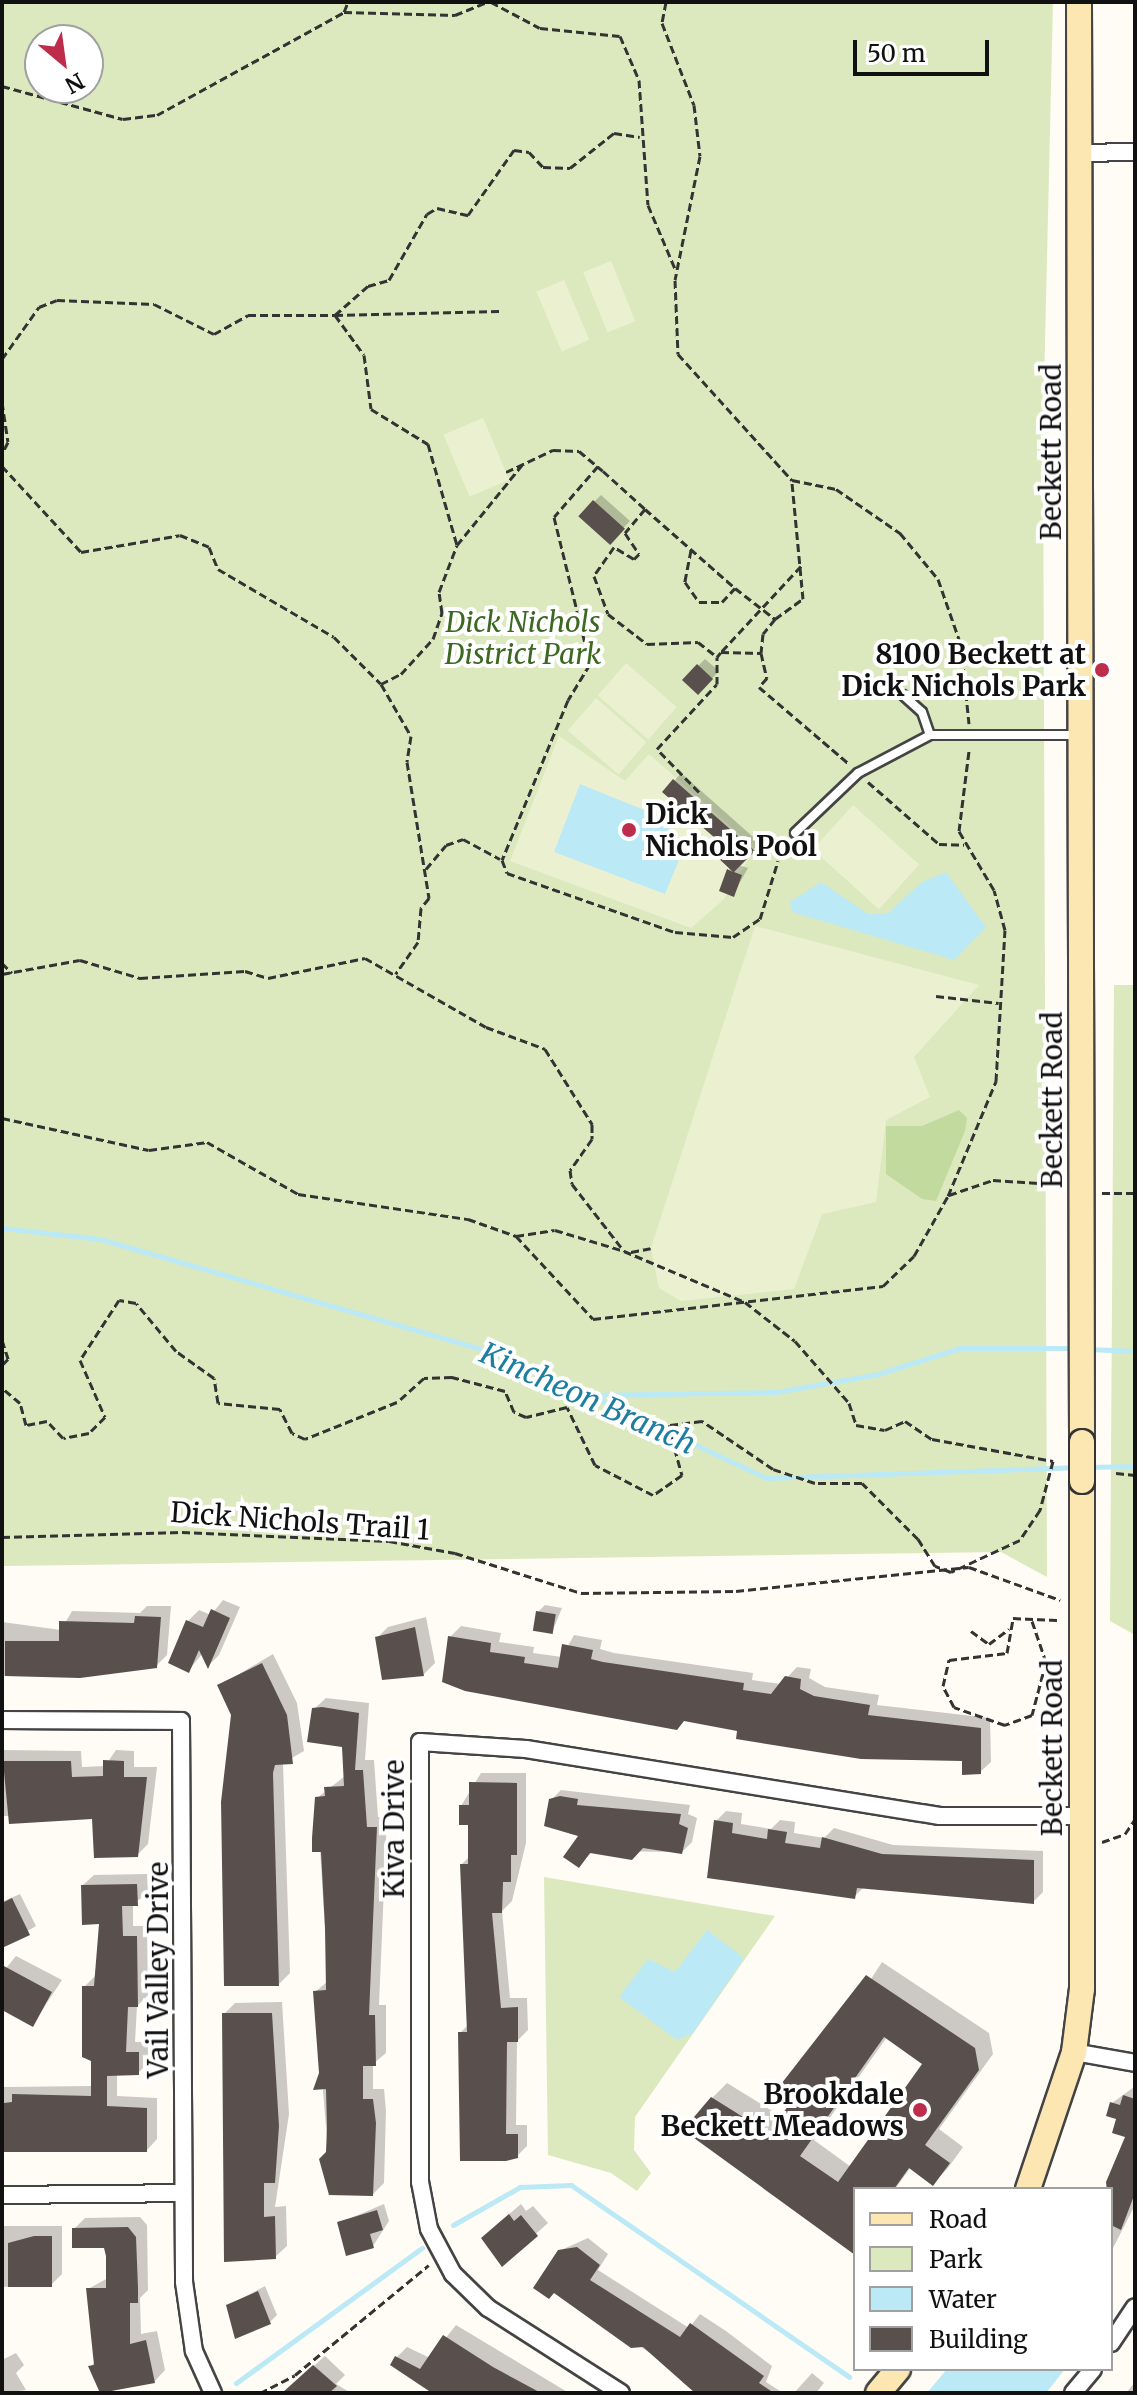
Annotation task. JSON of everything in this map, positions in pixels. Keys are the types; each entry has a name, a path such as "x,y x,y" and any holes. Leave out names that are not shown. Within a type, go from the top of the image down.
{"street":[{"name":"Beckett Road","path":"1029,2187 1074,2052 1082,1989 1079,2"},
{"path":"1079,153 1135,152"},
{"name":"Vail Valley Drive","path":"2,1720 181,1721 183,2193 187,2319 213,2393"},
{"name":"Kiva Drive","path":"621,2393 488,2308 441,2255 420,2182 420,1742 540,1751 940,1816 1082,1816"},
{"path":"1074,2052 1135,2063"},
{"path":"2,2195 183,2193"},
{"path":"1113,2340 1135,2307"},
{"path":"878,2393 896,2371"},
{"path":"1073,2393 1091,2371"}],"lane":[{"path":"903,695 922,712 930,735"},
{"path":"795,833 858,773 930,735 1082,734"}],"path":[{"path":"344,12 348,2"},
{"path":"3,88 123,119 157,115 344,12 455,15 489,2 540,28 620,36 639,80 640,137 648,205 676,271"},
{"path":"666,2 662,23 694,105 700,156 676,271 678,354 792,480 803,599 775,619 761,653 767,678 759,687 939,844 964,845"},
{"path":"335,315 368,286 389,280 427,214 437,208 468,215 514,150 529,152 543,167 570,168 614,133 640,137"},
{"path":"2,359 39,307 57,300 154,304 214,334 248,315 499,311"},
{"path":"335,315 364,355 371,409 428,444 457,545"},
{"path":"2,402 8,442 2,454"},
{"path":"506,472 553,450 579,451 735,588 775,619"},
{"path":"381,684 401,674 433,639 457,545 522,465"},
{"path":"2,466 81,552 180,535 209,547 218,569 334,637 381,684 411,736 407,762 429,898 421,908 418,942 396,974"},
{"path":"502,860 590,664 554,517 598,466"},
{"path":"792,480 836,489 900,533 938,579 961,645 969,726"},
{"path":"645,509 625,533 639,554 634,559 614,547 594,589 626,633 647,644 698,642 717,657"},
{"path":"691,550 685,582 699,602 722,602 735,588"},
{"path":"699,792 657,749 717,684 717,657 801,566"},
{"path":"721,652 761,653"},
{"path":"2,1118 149,1150 207,1142 298,1194 468,1219 516,1236 593,1319 883,1286 914,1256 948,1196 996,1081 1002,909 964,845 969,751"},
{"path":"426,869 446,845 463,839 502,860 507,873 675,932 733,937 760,919 778,861"},
{"path":"2,974 80,960 140,978 245,971 268,978 346,957 396,974 486,1027 545,1049 592,1124 592,1139 570,1170 572,1184 624,1251"},
{"path":"2,963 12,973"},
{"path":"936,996 999,1003"},
{"path":"948,1196 993,1180 1054,1184"},
{"path":"1102,1193 1135,1193"},
{"path":"516,1236 555,1230 624,1251 745,1302 795,1341 849,1403 856,1425 885,1430 905,1421 932,1439 1053,1461 1033,1525 969,1567"},
{"path":"624,1251 651,1248"},
{"path":"2,1388 20,1403 26,1425 47,1421 63,1438 89,1433 105,1417 80,1360 119,1300 136,1303 176,1351 214,1378 218,1403 280,1409 292,1433 305,1439 397,1402 424,1378 452,1377 505,1391 514,1412 526,1417 567,1407 595,1465 653,1495 682,1475 668,1425 702,1421 773,1469 815,1483 862,1483 918,1539 935,1566"},
{"path":"2,1340 8,1359 2,1365"},
{"path":"1116,1473 1135,1475"},
{"name":"Dick Nichols Trail 1","path":"2,1537 168,1532 389,1541 455,1553 581,1593 798,1587 935,1566 969,1567 1060,1600"},
{"path":"1032,1621 1046,1662 1045,1686 1018,1726 964,1713 943,1686 955,1657 1007,1653 1013,1618 1057,1620"},
{"path":"971,1631 989,1644 1009,1629"},
{"path":"1102,1842 1125,1834 1135,1819"},
{"path":"260,2393 295,2375 441,2255"}],"green space":[{"name":"Dick Nichols District Park","path":"2,2 1053,2 1043,429 1047,1577 1001,1552 2,1566"},
{"path":"611,261 635,321 608,333 583,272"},
{"path":"564,280 589,340 562,352 536,292"},
{"path":"483,418 509,480 470,496 443,435"},
{"path":"626,663 677,707 648,739 598,695"},
{"path":"596,698 647,742 618,774 568,730"},
{"name":"Dick Nichols Pool","path":"559,736 625,781 649,754 755,848 724,899 691,928 510,861"},
{"path":"853,805 919,865 879,909 813,850"},
{"path":"755,926 979,985 914,1057 930,1097 886,1120 876,1202 822,1214 794,1289 681,1301 659,1288 651,1248"},
{"path":"1114,985 1135,985 1135,1635 1110,1621"},
{"path":"959,1110 967,1118 965,1131 936,1201 922,1199 886,1174 886,1126 922,1126"},
{"path":"544,1877 775,1916 635,2117 634,2150 651,2173 637,2191 611,2173 548,2155"}],"water":[{"path":"580,784 674,822 667,833 686,843 665,894 554,852"},
{"path":"946,872 986,927 954,960 792,912 790,902 821,882 868,914 887,914 922,882"},
{"path":"707,1930 744,1958 693,2033 677,2040 619,1997 648,1959 675,1972"},
{"path":"945,2371 1063,2371 1046,2393 927,2393"}],"building":[{"path":"593,500 625,529 610,545 578,516"},
{"path":"697,664 713,679 698,695 682,680"},
{"path":"673,779 755,851 734,872 742,875 734,897 719,891 727,869 733,872 714,854 723,845 662,792"},
{"path":"211,1609 230,1618 208,1669 199,1650 189,1673 168,1663 186,1620 203,1627"},
{"path":"536,1611 556,1614 553,1634 533,1631"},
{"path":"135,1616 161,1617 157,1668 80,1678 5,1676 5,1641 59,1641 59,1621 134,1623"},
{"path":"415,1627 424,1676 382,1680 375,1637"},
{"path":"448,1636 491,1643 490,1652 525,1657 524,1663 558,1668 562,1644 593,1650 591,1659 603,1662 744,1683 743,1690 771,1694 785,1676 801,1679 800,1689 814,1696 870,1705 868,1715 981,1728 981,1774 962,1775 962,1761 861,1759 736,1739 737,1731 684,1721 677,1730 465,1691 442,1682"},
{"path":"262,1663 287,1715 293,1764 275,1765 273,1773 279,1986 224,1986 221,1802 231,1715 217,1685"},
{"path":"312,1708 359,1713 355,1770 363,1770 367,1827 377,1827 369,2015 375,2015 376,2066 363,2066 363,2099 373,2099 376,2123 373,2196 329,2195 319,2159 326,2152 326,2089 313,2090 319,2073 313,1991 326,1990 325,1927 321,1852 312,1852 312,1838 315,1797 325,1796 324,1787 344,1786 342,1747 307,1742"},
{"path":"103,1760 124,1761 124,1777 147,1777 138,1857 94,1858 92,1819 9,1824 3,1761 71,1761 72,1777 103,1776"},
{"path":"469,1782 517,1783 517,1855 511,1855 511,1882 503,1882 502,1913 492,1913 501,2008 518,2007 518,2042 507,2042 506,2134 518,2134 518,2158 506,2161 460,2161 458,2032 467,2032 460,1864 468,1864 468,1825 459,1825 459,1805 469,1805"},
{"path":"560,1796 578,1799 577,1805 681,1814 679,1824 688,1828 682,1854 643,1848 632,1860 590,1853 579,1868 563,1857 578,1836 544,1826 549,1799"},
{"path":"714,1820 733,1823 732,1833 767,1839 768,1829 787,1832 785,1843 820,1848 822,1837 882,1854 1034,1860 1034,1904 857,1888 855,1899 707,1878"},
{"path":"137,1884 138,1906 122,1906 123,1936 137,1936 138,2007 128,2007 126,2052 139,2052 139,2075 107,2076 107,2106 147,2108 147,2152 4,2152 4,2103 12,2102 12,2094 91,2096 91,2061 82,2057 82,1986 94,1986 99,1924 82,1925 81,1885"},
{"path":"12,1898 30,1935 2,1948 2,1903"},
{"path":"2,1965 52,1992 33,2027 2,2010"},
{"name":"Brookdale Beckett Meadows","path":"866,1975 975,2048 979,2070 925,2145 950,2163 933,2186 909,2168 895,2187 853,2187 853,2254 683,2130 711,2097 769,2133 793,2099 778,2088","holes":["884,2037 922,2064 838,2182 800,2156"]},
{"path":"222,2013 272,2013 279,2126 275,2183 264,2183 264,2217 275,2216 276,2259 224,2262"},
{"path":"1123,2095 1135,2099 1135,2193 1121,2230 1113,2226 1113,2187 1107,2187 1106,2182 1125,2137 1112,2133 1116,2119 1106,2116 1110,2102 1120,2105"},
{"path":"377,2210 383,2230 370,2234 374,2248 346,2256 337,2222"},
{"path":"509,2214 514,2221 521,2215 538,2236 502,2267 481,2238"},
{"path":"128,2227 136,2237 138,2288 138,2303 130,2303 130,2344 146,2340 155,2383 100,2393 88,2366 94,2365 86,2288 106,2288 106,2256 104,2248 72,2248 72,2228"},
{"path":"34,2236 52,2236 52,2287 8,2287 8,2243"},
{"path":"577,2247 600,2265 590,2280 680,2337 690,2323 764,2376 759,2383 774,2393 695,2393 643,2347 631,2348 554,2293 549,2299 533,2288 558,2250"},
{"path":"258,2291 271,2324 235,2339 226,2305"},
{"path":"443,2335 541,2393 432,2393 390,2365 395,2356 420,2369"},
{"path":"313,2365 337,2386 329,2393 282,2393"}],"waterway":[{"name":"Kincheon Branch","path":"2,1228 100,1239 509,1357 766,1478 1074,1467"},
{"path":"590,1395 776,1392 878,1374 960,1348 1074,1348"},
{"path":"1088,1349 1135,1351"},
{"name":"Kincheon Branch","path":"1088,1467 1135,1466"},
{"path":"453,2225 520,2187 571,2185 849,2377"},
{"path":"236,2383 422,2248"}],"place":[{"name":"8100 Beckett at Dick Nichols Park","path":"1102,670"},
{"name":"Dick Nichols Pool","path":"629,830"},
{"name":"Brookdale Beckett Meadows","path":"920,2110"}]}
